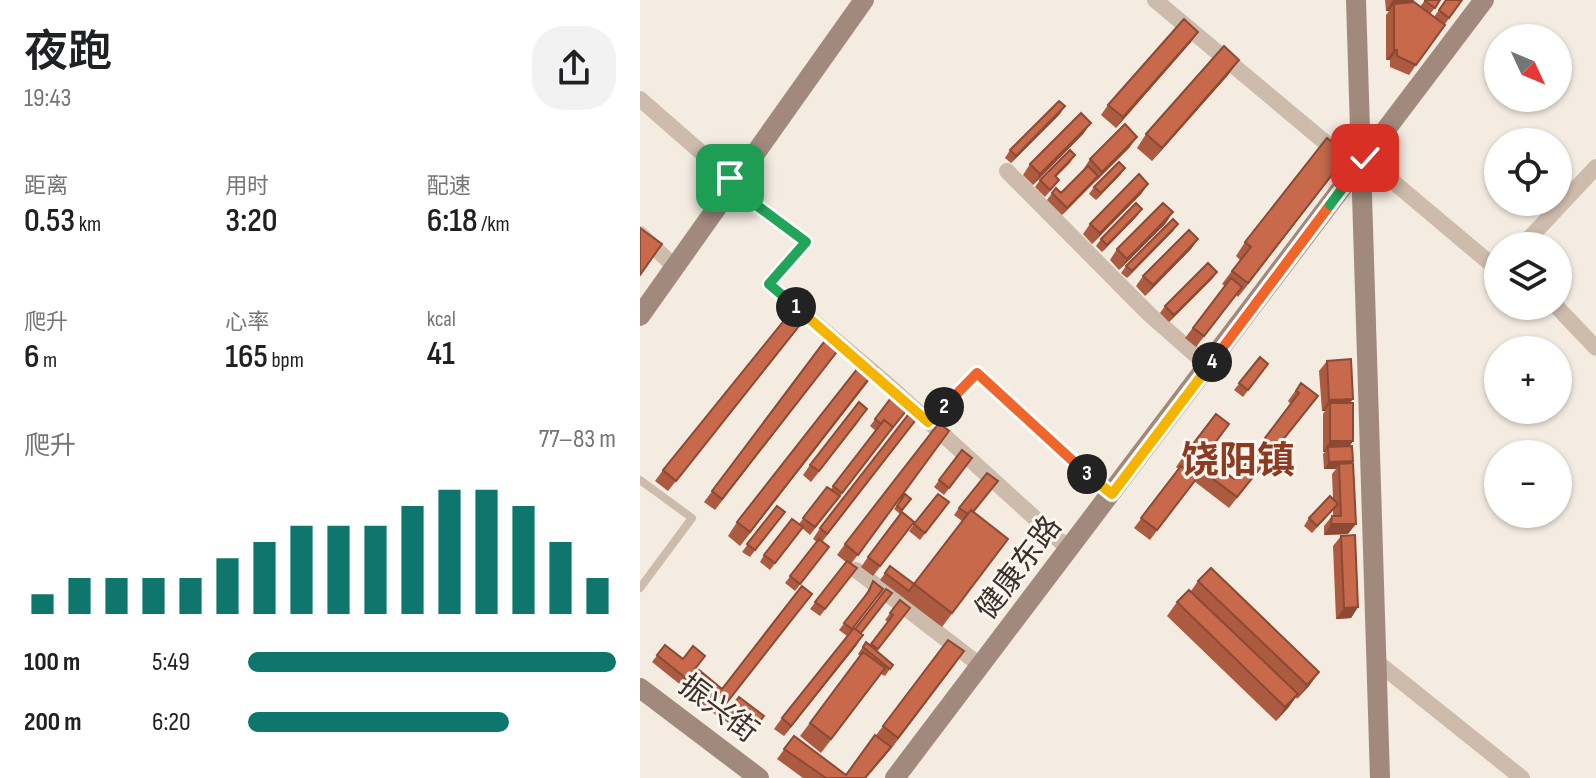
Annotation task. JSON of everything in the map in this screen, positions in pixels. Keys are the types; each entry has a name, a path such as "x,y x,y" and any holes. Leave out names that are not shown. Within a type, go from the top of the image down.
{"street":[{"path":"640,316 864,0"},
{"path":"1155,0 1484,259"},
{"path":"1356,0 1380,778"},
{"name":"健康东路","path":"895,778 1484,0"},
{"path":"640,99 733,184 806,242 769,284 1070,550"},
{"path":"1535,232 1596,167"},
{"path":"1007,171 1149,314 1208,366"},
{"path":"640,234 675,267"},
{"path":"1569,320 1596,348"},
{"path":"856,570 981,666"},
{"path":"1377,662 1522,778"},
{"name":"振兴街","path":"640,688 759,778"}],"lane":[{"path":"928,422 977,373 1058,451 1112,494"},
{"path":"640,480 692,518 640,588"}],"building":[{"path":"1425,0 1440,0 1435,8"},
{"path":"1446,0 1462,0 1449,18 1439,10"},
{"path":"1414,2 1445,25 1416,65 1397,56 1397,50 1394,50 1394,4"},
{"path":"1184,19 1198,32 1123,117 1108,105"},
{"path":"1224,46 1239,60 1162,148 1146,134"},
{"path":"1059,101 1065,106 1016,156 1010,150"},
{"path":"1081,113 1091,123 1040,174 1030,164"},
{"path":"1125,124 1137,137 1102,172 1090,159"},
{"path":"1327,138 1348,154 1248,283 1232,271 1251,247 1245,242"},
{"path":"1070,150 1075,155 1055,176 1059,180 1050,190 1040,180"},
{"path":"1119,162 1125,168 1101,193 1094,187"},
{"path":"1088,166 1098,176 1067,208 1052,193 1056,188 1061,193"},
{"path":"1139,174 1148,184 1100,233 1090,224"},
{"path":"1136,203 1142,209 1107,245 1101,239"},
{"path":"1163,203 1173,212 1127,259 1117,249"},
{"path":"1173,219 1178,224 1132,271 1126,266"},
{"path":"640,228 662,244 640,275"},
{"path":"1189,230 1198,239 1153,285 1143,276"},
{"path":"1208,263 1217,272 1174,315 1165,306"},
{"path":"1231,278 1242,287 1204,336 1193,328"},
{"path":"795,307 807,316 676,481 663,470"},
{"path":"830,334 843,344 722,499 712,491"},
{"path":"1260,357 1268,364 1248,390 1239,383"},
{"path":"865,359 877,368 750,532 737,522"},
{"path":"1351,359 1353,399 1329,400 1327,361"},
{"path":"1301,383 1318,396 1237,497 1200,469 1208,459 1234,479 1299,393 1296,391"},
{"path":"894,394 910,406 890,431 893,427 884,420 881,424 875,419"},
{"path":"859,402 867,409 819,471 810,465"},
{"path":"1330,403 1353,403 1353,441 1330,441"},
{"path":"915,406 922,412 827,534 820,528"},
{"path":"1216,414 1229,424 1197,467 1183,457"},
{"path":"884,420 893,427 842,493 833,486"},
{"path":"939,423 949,431 858,555 845,544"},
{"path":"1352,446 1353,461 1329,462 1328,447"},
{"path":"962,450 972,458 949,488 939,480"},
{"path":"1353,463 1356,524 1331,524 1332,516 1341,516 1339,464"},
{"path":"1181,466 1197,478 1157,530 1141,518"},
{"path":"987,473 998,481 968,514 959,508"},
{"path":"827,487 840,496 815,527 803,518"},
{"path":"905,494 911,499 902,510 897,506"},
{"path":"938,494 949,502 925,533 914,524"},
{"path":"1330,496 1338,504 1317,526 1309,518"},
{"path":"777,506 785,512 755,550 747,544"},
{"path":"971,510 1008,539 952,613 914,584"},
{"path":"902,512 914,522 880,566 868,557"},
{"path":"792,519 803,527 775,563 764,555"},
{"path":"1355,535 1358,607 1344,608 1341,536"},
{"path":"819,539 829,547 800,584 790,576"},
{"path":"847,561 857,568 825,609 815,602"},
{"path":"890,566 914,584 909,591 885,573"},
{"path":"1211,568 1319,672 1307,685 1198,581"},
{"path":"873,581 883,589 852,629 844,623"},
{"path":"802,586 812,594 724,706 692,679 699,670 722,689"},
{"path":"886,589 892,593 861,633 855,629"},
{"path":"1189,590 1298,694 1285,707 1177,602"},
{"path":"900,600 910,608 878,649 871,644 893,615 890,613"},
{"path":"854,628 863,635 791,726 782,718"},
{"path":"948,640 964,651 898,738 883,726"},
{"path":"866,642 893,665 890,669 863,647"},
{"path":"665,645 683,659 693,646 705,656 687,679 657,655"},
{"path":"863,652 885,668 831,739 810,723"},
{"path":"739,697 764,716 752,731 728,712"},
{"path":"875,735 891,747 865,778 826,778 784,749 794,736 846,775"}],"district":[{"name":"饶阳镇","path":"1238,461"}],"route":[{"path":"730,178 735,182 732,187 806,242 769,284 928,422 977,373 1058,451 1112,494 1365,158"}]}
